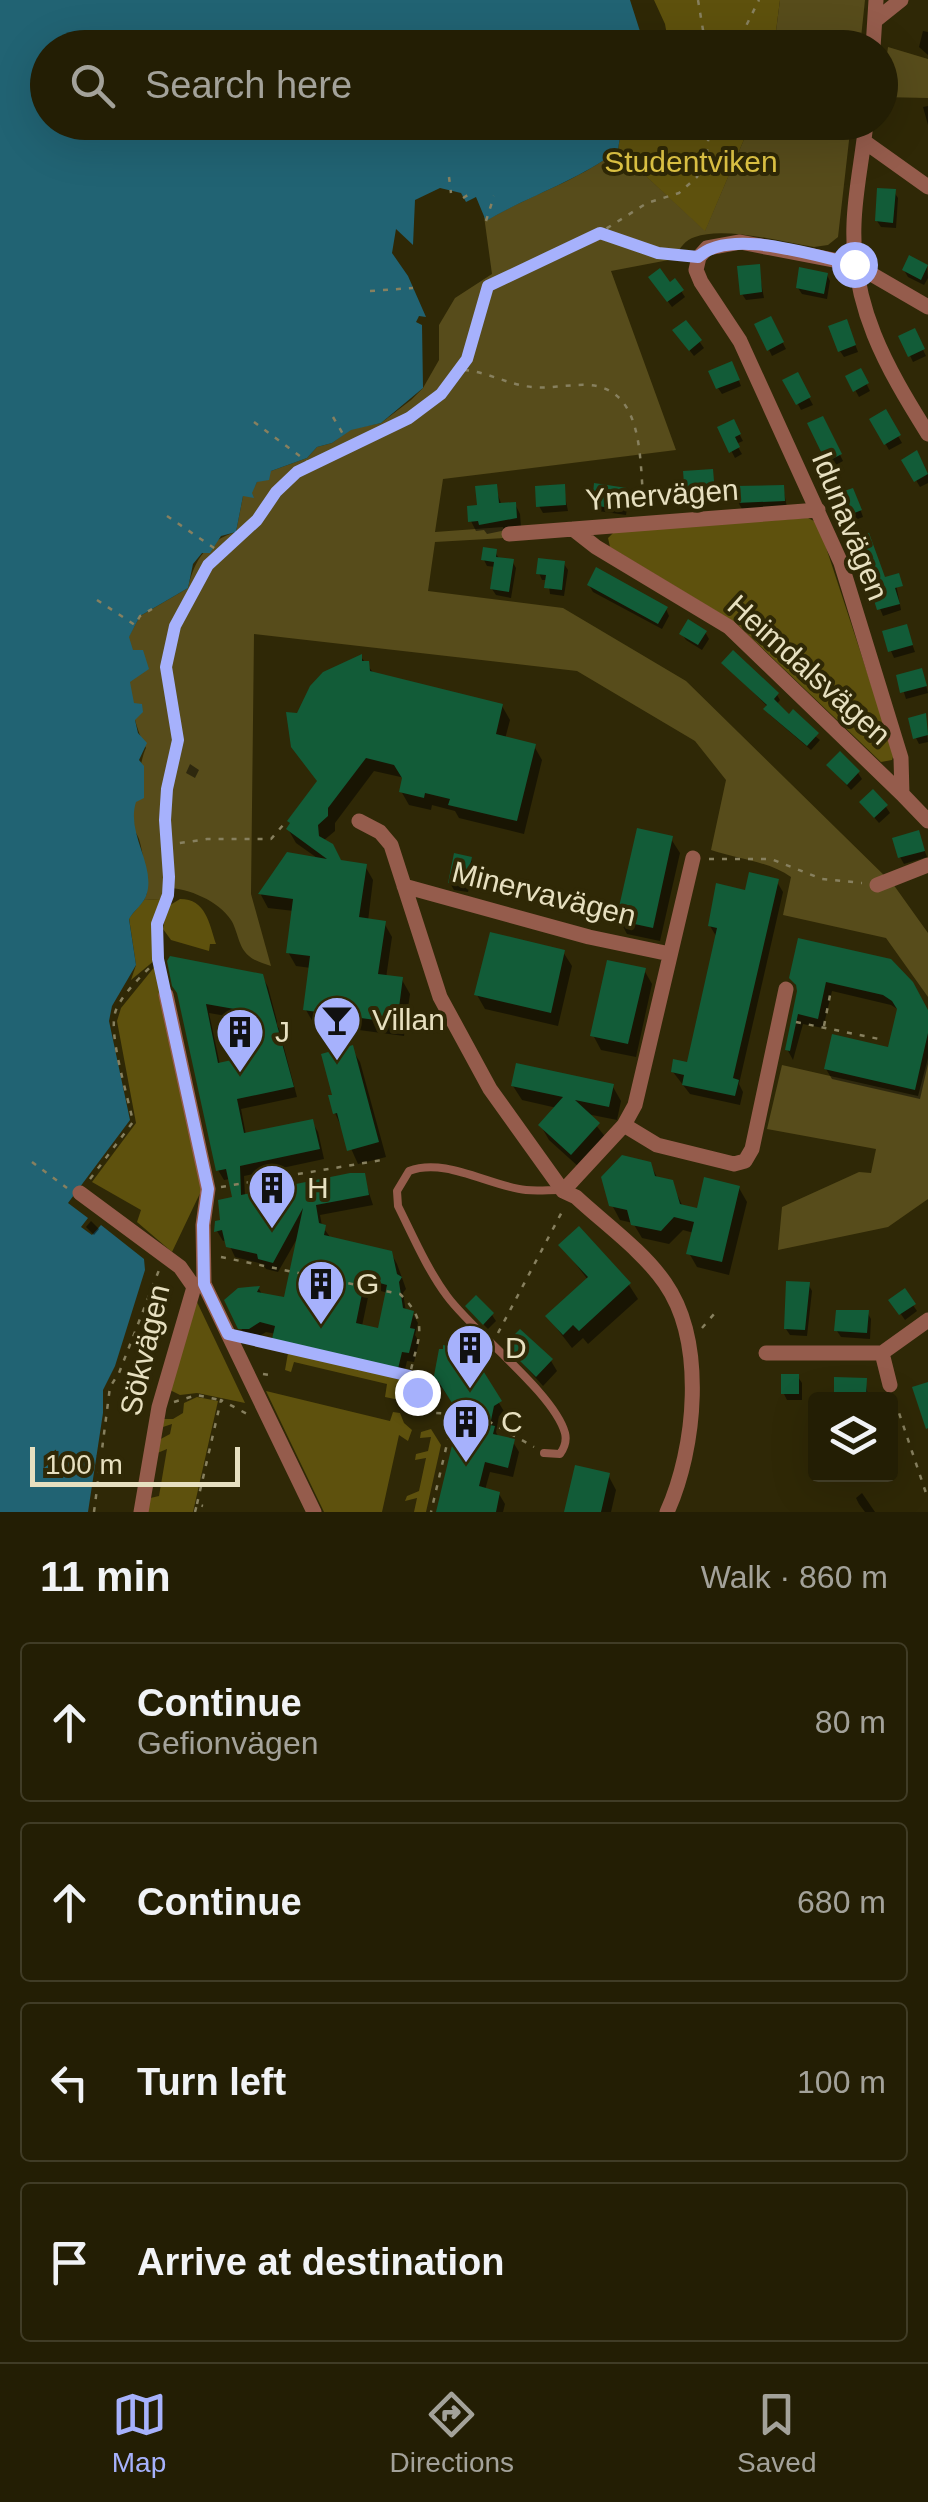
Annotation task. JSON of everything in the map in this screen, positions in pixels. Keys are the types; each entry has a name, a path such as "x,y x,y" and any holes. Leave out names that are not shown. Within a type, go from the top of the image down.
{"street":[{"path":"875,30 876,0"},
{"path":"876,20 900,0"},
{"path":"928,187 864,142 854,220 854,264 860,301 896,384 928,434"},
{"path":"698,257 708,248 740,242 854,264 928,308"},
{"name":"Idunavägen","path":"698,257 696,270 740,342 841,563 901,758 902,794"},
{"name":"Ymervägen","path":"509,534 818,510"},
{"name":"Heimdalsvägen","path":"573,529 728,627 902,794"},
{"path":"902,794 928,821"},
{"name":"Minervavägen","path":"359,822 380,832 390,845 440,997 490,1089 570,1194 664,1282 682,1316 690,1348 691,1423 682,1469 667,1512"},
{"name":"Minervavägen","path":"570,1194 635,1105 693,858"},
{"path":"877,885 928,865"},
{"name":"Minervavägen","path":"404,886 589,937 670,954"},
{"path":"624,1125 657,1145 734,1164 745,1161 752,1148 786,989"},
{"path":"166,996 208,1189 199,1286 228,1334 314,1512"},
{"name":"Sökvägen","path":"77,1193 199,1286 159,1406 140,1512"},
{"path":"766,1353 882,1353 928,1320"},
{"path":"882,1353 890,1385"}],"lane":[{"path":"544,1453 560,1454 566,1446 560,1422 528,1381 446,1295 398,1206 397,1191 409,1170 420,1166 527,1190 570,1194"}],"path":[{"path":"698,0 703,30"},
{"path":"744,30 758,0"},
{"path":"166,996 158,959 157,924 168,895 167,789 178,740 166,667 175,626 208,565 257,520 297,472 409,418 441,394 462,370 488,286 600,233 647,203 678,193 696,177 708,140"},
{"path":"450,177 451,193"},
{"path":"463,198 471,194"},
{"path":"486,220 494,196"},
{"path":"600,233 658,253 698,257"},
{"path":"370,291 413,288"},
{"path":"462,370 483,372 530,387 590,385 608,389 625,400 635,424 646,524"},
{"path":"333,416 342,434"},
{"path":"254,422 312,465"},
{"path":"167,516 221,553"},
{"path":"97,600 134,625 152,609"},
{"path":"166,845 207,839 271,839 284,824 287,826"},
{"path":"693,858 771,859 822,878 877,885"},
{"path":"32,1162 77,1193 133,1122 114,1021 118,1005 158,959"},
{"path":"824,1028 832,990"},
{"path":"780,1019 884,1040"},
{"path":"208,1189 382,1160"},
{"path":"480,1365 495,1347 570,1194"},
{"path":"203,1253 400,1294 417,1311 420,1330 410,1376 421,1412 479,1420"},
{"path":"94,1512 110,1387 164,1256"},
{"path":"702,1328 714,1314"},
{"path":"228,1334 410,1376"},
{"path":"890,1385 928,1499"},
{"path":"159,1406 197,1395 221,1400 254,1417 256,1422 267,1416"},
{"path":"195,1512 221,1400"},
{"path":"432,1512 454,1414"},
{"path":"488,1422 544,1453"},
{"path":"197,1504 203,1506"}],"green space":[{"path":"654,0 780,0 776,30 666,30"},
{"name":"Studentviken","path":"619,140 744,140 705,232 618,150"},
{"path":"808,518 818,523 894,754 892,760 881,762 736,623 610,547 608,538 615,531"},
{"path":"161,899 153,924 155,960 131,980 136,965 129,918 144,900"},
{"path":"180,899 196,903 205,914 216,944 210,944 209,951 171,940 163,929 167,907"},
{"path":"156,965 203,1187 172,1252 137,1222 141,1210 92,1182 136,1123 117,1021 121,1008"},
{"path":"197,1302 245,1403 197,1393 180,1395 168,1389"},
{"path":"288,1353 401,1378 410,1394 404,1401 385,1397 387,1384 294,1362 291,1372 285,1370"},
{"path":"266,1391 390,1421 393,1412 400,1413 412,1430 408,1441 399,1435 382,1512 324,1512"},
{"path":"197,1397 218,1401 193,1512 145,1512 146,1499 159,1496 167,1449 155,1454 157,1441 170,1434 172,1424 160,1428 162,1419 173,1419 183,1413 184,1403"},
{"path":"431,1429 441,1445 426,1512 414,1512 417,1498 405,1501 419,1491 426,1458 415,1460 416,1454 428,1451 431,1437 420,1438 421,1432"}],"shaded area":[{"path":"780,0 865,0 862,30 776,30"},
{"path":"898,50 928,59 928,98 898,97"},
{"path":"744,140 849,140 838,237 828,245 814,247 737,234 707,234 688,240 674,259 611,271 676,450 443,479 435,532 503,527 505,538 435,542 428,591 563,608 686,681 893,884 928,933 928,997 886,938 783,915 791,877 763,864 711,850 726,780 695,741 577,671 254,634 251,894 271,966 249,956 226,913 202,897 167,888 161,899 144,900 147,893 143,859 132,820 146,748 132,704 132,653 128,638 140,616 188,588 203,553 236,532 243,496 251,493 257,482 271,471 307,458 317,447 332,443 351,429 381,423 423,388 439,360 439,325 455,298 492,274 484,216 487,220 618,150 705,231"},
{"path":"928,1058 928,1199 888,1227 778,1250 782,1207 859,1172 871,1173 876,1149 767,1129 782,1065 918,1096"}],"water":[{"path":"0,0 630,0 640,30 30,30 30,140 619,140 618,150 587,171 486,221 476,197 466,202 461,193 440,188 415,200 413,245 396,229 392,253 408,276 426,317 419,316 416,322 422,325 423,388 381,423 351,430 332,443 317,447 307,458 271,471 269,480 257,482 254,498 243,496 236,532 221,536 210,553 202,553 193,564 188,588 140,616 129,637 133,650 143,650 149,669 130,682 134,703 142,704 143,712 135,720 138,733 147,743 139,760 144,766 144,798 136,802 134,814 148,882 146,897 129,919 136,965 112,1006 109,1021 130,1120 68,1203 88,1218 81,1227 92,1235 101,1225 144,1259 145,1270 115,1366 103,1390 88,1512 0,1512"}],"building":[{"path":"877,188 896,189 893,223 875,221"},
{"path":"909,255 928,265 921,280 902,270"},
{"path":"760,264 762,292 740,295 737,266"},
{"path":"799,267 828,273 824,294 796,288"},
{"path":"660,268 670,282 675,278 684,290 667,302 648,277"},
{"path":"771,316 784,342 767,351 754,324"},
{"path":"847,319 856,345 838,352 828,326"},
{"path":"686,320 702,340 689,351 672,330"},
{"path":"915,328 925,349 908,357 898,336"},
{"path":"732,361 740,380 716,389 708,371"},
{"path":"861,368 869,383 853,392 845,376"},
{"path":"798,372 811,397 796,405 782,380"},
{"path":"886,409 901,435 884,445 869,419"},
{"path":"823,416 842,454 826,462 807,423"},
{"path":"734,419 741,434 735,437 740,447 729,453 717,427"},
{"path":"917,450 928,474 914,482 901,460"},
{"path":"713,469 715,493 685,496 683,471"},
{"path":"594,483 627,488 623,510 592,505"},
{"path":"497,484 499,503 516,502 517,518 479,525 478,521 468,522 467,506 477,505 475,486"},
{"path":"565,484 566,505 536,507 535,486"},
{"path":"784,485 785,501 736,503 735,486"},
{"path":"853,488 862,510 844,517 835,494"},
{"path":"869,533 885,577 899,573 903,586 895,588 900,604 877,610 860,555 856,557 850,540"},
{"path":"483,547 497,549 496,557 514,559 509,592 490,589 494,562 481,560"},
{"path":"538,558 565,561 562,590 544,588 546,575 536,574"},
{"path":"596,567 668,607 658,624 587,585"},
{"path":"688,619 707,631 698,645 679,634"},
{"path":"907,624 913,645 888,652 882,631"},
{"path":"733,650 779,693 774,699 789,714 793,709 819,733 807,746 763,709 767,705 721,663"},
{"path":"362,654 362,661 369,661 370,671 503,704 496,734 536,744 517,821 448,805 450,799 399,792 402,778 394,765 366,758 318,825 319,836 333,844 341,860 367,864 359,917 386,921 378,974 403,977 397,1023 303,1010 310,956 286,953 293,899 258,894 287,852 327,859 286,829 290,823 287,821 317,781 291,747 286,712 297,713 310,686 323,672"},
{"path":"922,668 927,686 900,693 896,675"},
{"path":"926,713 928,735 913,739 908,718"},
{"path":"840,751 860,771 847,785 826,765"},
{"path":"873,789 888,805 874,818 859,802"},
{"path":"637,828 673,836 653,928 616,920"},
{"path":"919,830 925,851 898,858 892,838"},
{"path":"454,853 472,857 465,887 448,883"},
{"path":"749,872 779,879 733,1078 739,1080 735,1096 682,1085 684,1075 671,1072 673,1059 687,1062 717,928 708,926 716,883 745,890"},
{"path":"490,932 565,950 551,1013 474,995"},
{"path":"798,938 891,959 913,982 928,1010 928,1033 915,1090 824,1069 832,1034 888,1047 897,1009 883,995 826,982 818,1019 798,1014 790,1051 785,1050 797,991 789,978"},
{"path":"170,956 263,974 294,1087 237,1099 244,1133 313,1119 320,1149 240,1166 241,1195 365,1173 369,1195 316,1205 319,1223 326,1225 324,1235 392,1251 397,1274 402,1277 399,1282 403,1308 414,1311 410,1328 415,1329 409,1353 402,1352 398,1369 272,1339 275,1326 260,1322 249,1329 238,1329 224,1300 238,1288 260,1286 257,1292 284,1297 303,1208 273,1263 258,1259 257,1254 226,1247 222,1230 214,1232 215,1221 220,1220 218,1200 232,1197 226,1169 216,1171 167,961","holes":["206,1004 240,1010 250,1056 218,1063","365,1279 387,1285 378,1328 356,1323"]},
{"path":"607,960 646,968 628,1044 590,1036"},
{"path":"353,1045 379,1142 347,1151 337,1113 333,1114 321,1054"},
{"path":"516,1063 614,1084 609,1107 575,1100 600,1123 571,1155 538,1125 563,1097 511,1086"},
{"path":"622,1155 651,1162 655,1176 673,1180 680,1204 697,1208 704,1177 740,1186 722,1262 686,1254 694,1222 674,1217 661,1231 631,1225 627,1210 609,1206 601,1177"},
{"path":"579,1226 631,1283 579,1331 573,1325 563,1335 545,1316 588,1277 558,1245"},
{"path":"786,1281 810,1282 805,1330 784,1329"},
{"path":"905,1288 916,1304 899,1315 888,1300"},
{"path":"476,1295 494,1313 483,1325 465,1306"},
{"path":"836,1310 869,1310 867,1333 834,1331"},
{"path":"520,1329 553,1359 536,1377 504,1345"},
{"path":"443,1345 461,1349 467,1345 502,1401 494,1406 490,1425 495,1426 493,1434 515,1439 508,1468 485,1462 479,1486 500,1492 496,1512 436,1512 460,1412 453,1410 438,1381 433,1381"},
{"path":"781,1374 799,1374 799,1394 781,1394"},
{"path":"834,1377 867,1378 866,1392 834,1392"},
{"path":"928,1382 928,1428 926,1429 912,1387"},
{"path":"575,1465 610,1473 601,1512 564,1512"}],"place":[{"name":"Villan","path":"337,1062"},
{"name":"J","path":"240,1074"},
{"name":"H","path":"272,1230"},
{"name":"G","path":"321,1326"},
{"name":"D","path":"470,1390"},
{"name":"C","path":"466,1464"}],"route":[{"path":"417,1392 410,1376 228,1334 204,1284 203,1225 208,1189 158,959 157,924 168,895 169,877 167,789 178,740 166,667 175,626 208,565 257,520 276,492 297,472 382,434 441,394 467,359 488,286 600,233 658,253 698,257 708,248 740,242 854,264"}]}
